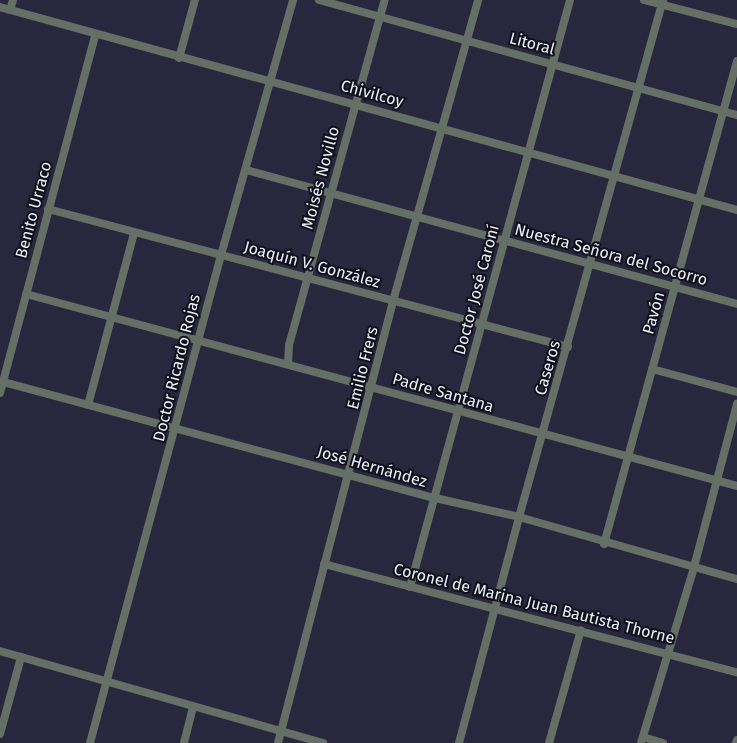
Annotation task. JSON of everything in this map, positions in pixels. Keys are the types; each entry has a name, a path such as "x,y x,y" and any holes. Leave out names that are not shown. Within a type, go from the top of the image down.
{"street":[{"path":"10,10 13,0"},
{"path":"179,58 195,0"},
{"name":"Doctor Ricardo Rojas","path":"90,743 176,428 198,339 293,0"},
{"name":"Litoral","path":"319,0 737,115"},
{"name":"Moisés Novillo","path":"288,364 290,345 385,0"},
{"name":"Emilio Frers","path":"278,743 324,564 373,388 393,301 478,0"},
{"name":"Doctor José Caroní","path":"410,587 506,241 528,151 570,0"},
{"path":"644,0 663,3 737,24"},
{"name":"Caseros","path":"460,743 494,607 592,264 663,3"},
{"name":"Chivilcoy","path":"0,7 179,58 443,127 737,210"},
{"name":"Benito Urraco","path":"0,393 95,35"},
{"name":"Pavón","path":"604,544 737,60"},
{"name":"Nuestra Señora del Socorro","path":"246,170 737,304"},
{"name":"Joaquín V. González","path":"48,208 134,233 309,277 568,348"},
{"path":"88,405 134,233"},
{"name":"Padre Santana","path":"26,294 737,486"},
{"path":"652,370 737,392"},
{"name":"José Hernández","path":"2,381 435,498 519,517 604,544 737,579"},
{"path":"664,743 642,740 667,652 694,568 737,404"},
{"name":"Coronel de Marina Juan Bautista Thorne","path":"324,564 667,652 737,672"},
{"path":"549,743 581,630"},
{"path":"0,651 323,743"},
{"path":"0,734 21,657"},
{"path":"184,743 193,707"}]}
